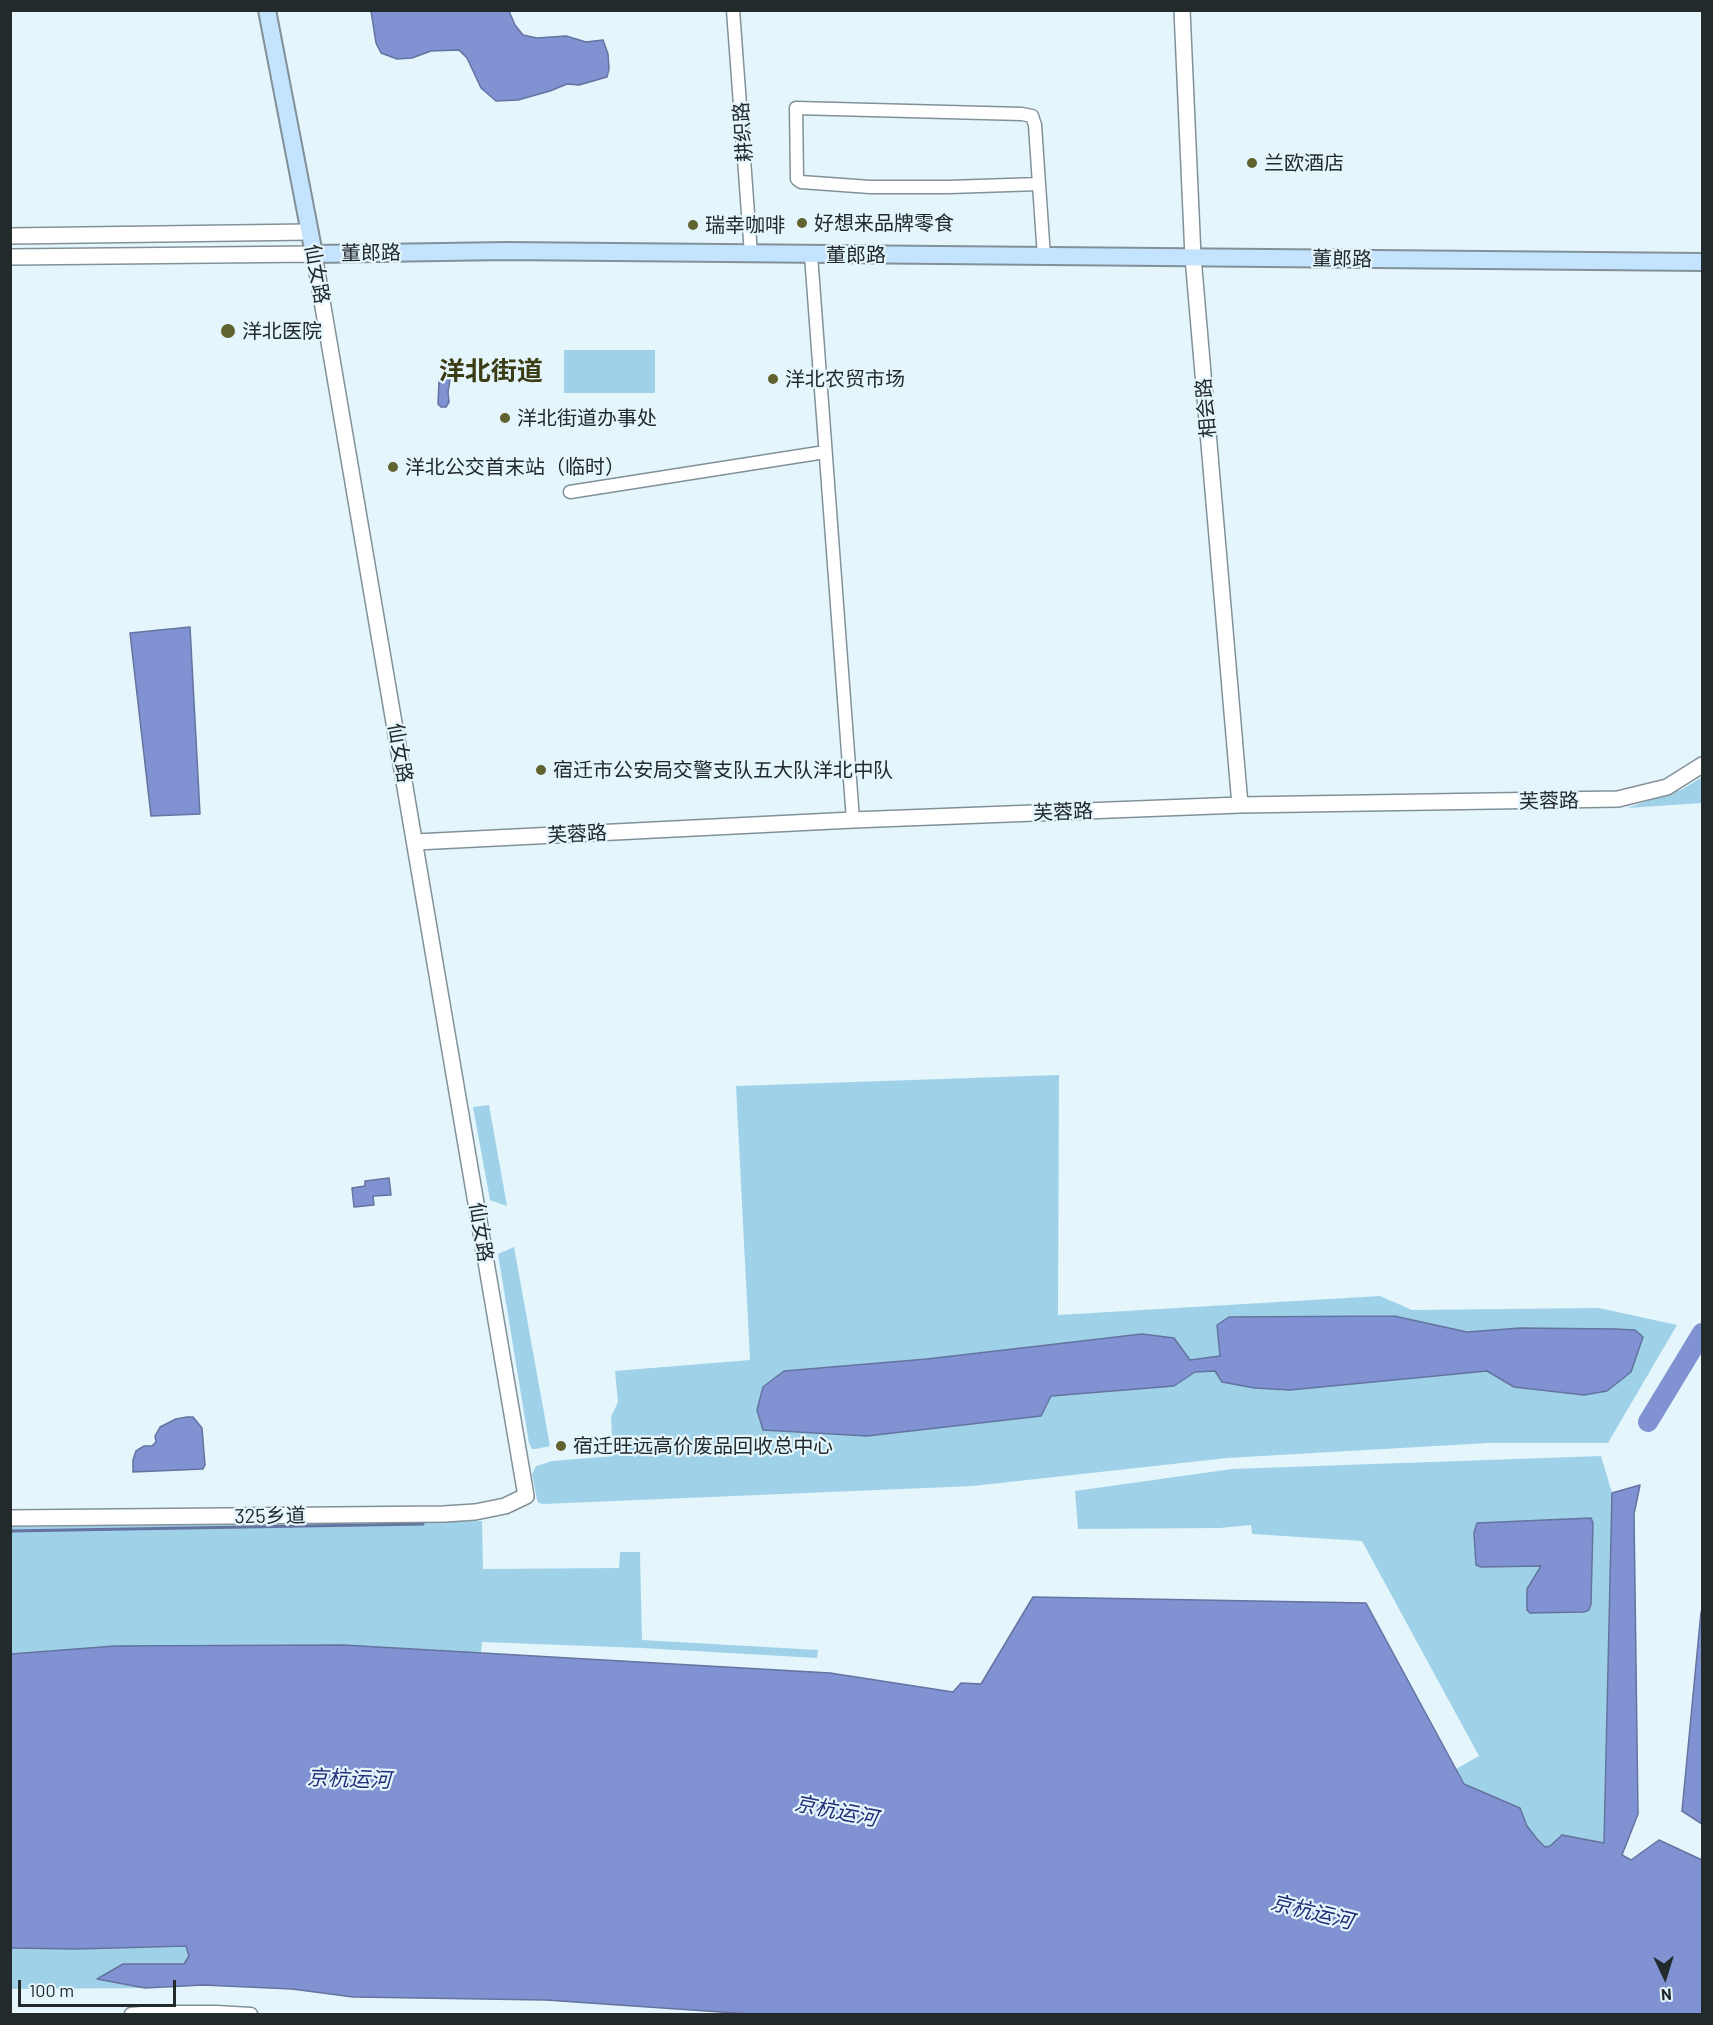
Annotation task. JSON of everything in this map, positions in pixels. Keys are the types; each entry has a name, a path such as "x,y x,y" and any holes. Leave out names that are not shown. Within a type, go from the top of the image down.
{"main road":[{"name":"仙女路","path":"267,10 314,254"},
{"name":"董郎路","path":"314,254 507,251 1702,262"}],"street":[{"name":"耕织路","path":"734,10 751,254"},
{"name":"相会路","path":"1182,10 1193,257 1240,804"},
{"path":"1039,184 950,188 801,182 797,179 796,108 1029,114 1035,120 1044,256"},
{"path":"10,236 310,232"},
{"name":"董郎路","path":"10,257 314,254"},
{"name":"仙女路","path":"314,254 526,1496"},
{"path":"811,255 853,820"},
{"path":"570,492 825,452"},
{"name":"芙蓉路","path":"416,842 853,820 1240,804 1618,799 1667,787 1702,765"},
{"name":"325乡道","path":"10,1518 444,1514 505,1506 526,1496"},
{"path":"131,2014 152,2012 251,2014"}],"shaded area":[{"path":"564,350 655,350 655,393 564,393"},
{"path":"1702,777 1702,803 1627,808 1683,789"},
{"path":"1059,1075 1058,1315 1380,1296 1412,1310 1599,1308 1677,1325 1608,1443 1488,1443 1227,1458 973,1486 539,1503 532,1474 536,1466 552,1461 613,1456 611,1417 618,1402 615,1371 750,1360 736,1086"},
{"path":"489,1105 507,1206 490,1200 473,1107"},
{"path":"514,1247 550,1446 536,1449 532,1449 529,1443 498,1254"},
{"path":"1601,1456 1612,1493 1604,1843 1562,1835 1550,1846 1545,1847 1527,1826 1520,1807 1464,1784 1456,1769 1479,1756 1362,1541 1252,1534 1251,1525 1220,1528 1078,1529 1075,1491 1232,1469"},
{"path":"482,1521 483,1569 619,1568 620,1552 640,1552 642,1640 818,1650 817,1658 482,1642 481,1654 343,1645 115,1646 11,1654 11,1527"},
{"path":"186,1946 189,1956 184,1964 123,1964 99,1979 145,1988 11,1989 11,1948"}],"water":[{"path":"371,11 509,11 515,25 523,35 537,38 566,36 586,42 603,40 608,54 607,77 579,85 567,84 518,100 496,101 481,88 467,58 459,50 431,51 412,58 397,59 381,53 376,43"},
{"path":"441,376 447,376 450,380 449,402 446,407 438,404"},
{"path":"190,627 200,814 151,816 130,633"},
{"path":"389,1178 391,1195 373,1196 374,1205 354,1207 352,1188 365,1186 365,1181"},
{"path":"1394,1316 1467,1332 1520,1328 1615,1329 1635,1330 1643,1337 1631,1372 1607,1391 1584,1395 1514,1387 1487,1371 1290,1390 1255,1388 1222,1382 1215,1371 1195,1372 1174,1386 1051,1396 1041,1416 867,1436 763,1430 757,1410 763,1387 784,1371 927,1359 1142,1334 1174,1338 1190,1360 1220,1356 1217,1325 1229,1317"},
{"path":"193,1417 202,1428 205,1465 203,1469 133,1472 136,1451 144,1446 152,1446 156,1442 155,1436 160,1427 176,1419"},
{"name":"京杭运河","path":"1640,1485 1634,1514 1638,1814 1622,1855 1631,1860 1659,1840 1702,1860 1702,2014 750,2014 546,2000 353,1997 292,1989 203,1985 145,1988 97,1979 123,1964 184,1964 189,1956 186,1946 11,1948 11,1654 115,1646 343,1645 830,1673 953,1692 961,1683 981,1684 1033,1597 1366,1603 1464,1784 1520,1808 1527,1826 1545,1847 1550,1846 1562,1835 1604,1843 1612,1493"},
{"path":"1591,1518 1593,1523 1589,1610 1530,1613 1527,1610 1527,1589 1541,1566 1481,1567 1476,1565 1474,1533 1477,1523"},
{"path":"1702,1610 1702,1824 1682,1811"}],"waterway":[{"path":"1648,1422 1702,1333"},
{"path":"10,1531 423,1524"}],"place":[{"name":"兰欧酒店","path":"1252,163"},
{"name":"好想来品牌零食","path":"802,223"},
{"name":"瑞幸咖啡","path":"693,225"},
{"name":"洋北医院","path":"228,331"},
{"name":"洋北农贸市场","path":"773,379"},
{"name":"洋北街道办事处","path":"505,418"},
{"name":"洋北公交首末站（临时）","path":"393,467"},
{"name":"宿迁市公安局交警支队五大队洋北中队","path":"541,770"},
{"name":"宿迁旺远高价废品回收总中心","path":"561,1446"}],"district":[{"name":"洋北街道","path":"491,371"}]}
